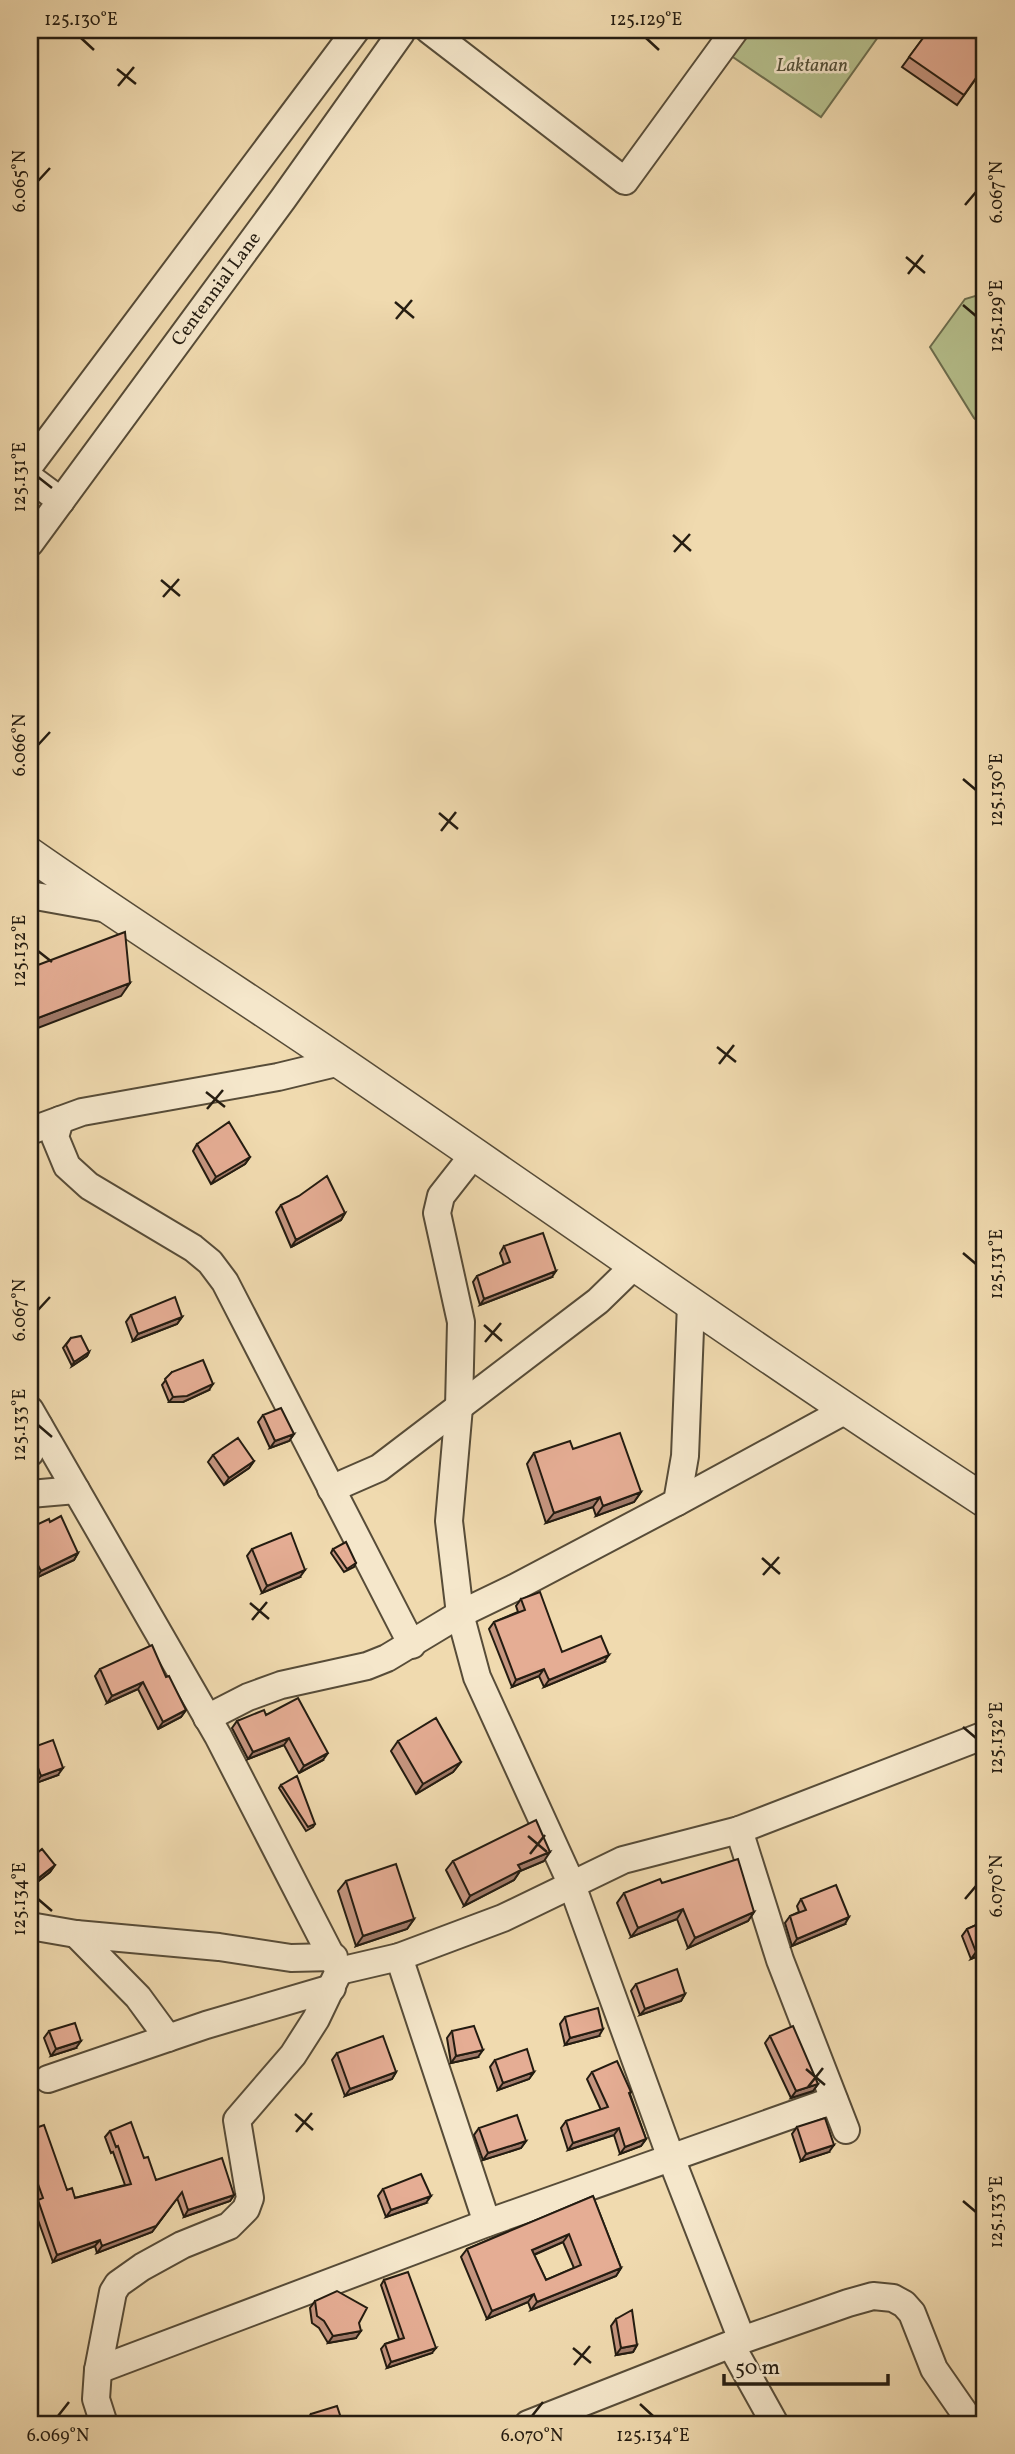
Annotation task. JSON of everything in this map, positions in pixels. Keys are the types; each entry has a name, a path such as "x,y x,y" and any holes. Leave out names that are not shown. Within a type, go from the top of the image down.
{"street":[{"path":"30,465 356,30"},
{"path":"429,30 625,181 735,30"},
{"name":"Centennial Lane","path":"30,543 283,199 398,31"},
{"path":"248,174 283,199"},
{"path":"142,316 177,344"},
{"path":"30,478 61,501"},
{"path":"30,854 340,1062 846,1410 985,1501"},
{"path":"30,895 110,910"},
{"path":"30,1131 82,1112 278,1077 340,1062"},
{"path":"60,1120 54,1137 67,1166 89,1185 193,1248 210,1262 225,1282 412,1645"},
{"path":"474,1154 441,1196 437,1213 461,1322 458,1407 449,1521 460,1614 477,1677 572,1885 736,2342 775,2424"},
{"path":"331,1489 379,1468 598,1301 636,1264"},
{"path":"677,1502 685,1456 691,1304"},
{"path":"207,1718 248,1697 281,1685 367,1666 387,1658 460,1614 677,1502 846,1410"},
{"path":"30,1453 34,1418"},
{"path":"34,1418 207,1718 335,1972"},
{"path":"30,1494 76,1490"},
{"path":"48,2079 168,2038 335,1972 399,1957 503,1918 623,1860 739,1830 985,1735"},
{"path":"739,1830 780,1960 814,2054 846,2130"},
{"path":"30,1926 76,1934 219,1947 291,1958 335,1972"},
{"path":"76,1934 138,1997 168,2038"},
{"path":"399,1957 486,2223"},
{"path":"104,2424 96,2399 98,2370 113,2292 118,2284 182,2245 229,2226 246,2209 250,2198 237,2120 293,2055 335,1972"},
{"path":"98,2370 486,2223 834,2100"},
{"path":"528,2424 736,2342 848,2303 873,2297 893,2298 904,2304 912,2313 934,2370 968,2417 977,2424"}],"green space":[{"name":"Laktanan","path":"744,30 883,30 821,117 727,53"},
{"path":"985,293 985,427 974,418 930,347 965,299"}],"building":[{"path":"929,30 963,30 985,45 985,65 964,95 909,57"},
{"path":"125,932 130,983 30,1021 30,968"},
{"path":"229,1122 250,1157 216,1177 197,1144"},
{"path":"327,1176 345,1213 296,1240 281,1205"},
{"path":"543,1233 556,1271 484,1299 477,1276 510,1262 504,1246"},
{"path":"175,1297 182,1317 138,1334 131,1315"},
{"path":"81,1336 89,1352 74,1362 66,1345 71,1338"},
{"path":"203,1360 213,1384 187,1396 173,1397 165,1379 172,1372"},
{"path":"281,1408 294,1434 275,1441 263,1415"},
{"path":"620,1433 641,1492 603,1506 600,1497 554,1513 534,1453 570,1441 573,1449"},
{"path":"238,1438 254,1461 229,1478 213,1455"},
{"path":"61,1516 78,1553 41,1571 30,1550 30,1528"},
{"path":"291,1533 305,1570 267,1586 252,1549"},
{"path":"346,1542 356,1563 347,1569 333,1549"},
{"path":"540,1592 562,1652 601,1636 609,1655 549,1680 544,1669 516,1680 494,1622 525,1610 521,1599"},
{"path":"152,1645 166,1677 169,1676 186,1710 163,1722 143,1682 112,1696 100,1669"},
{"path":"298,1698 328,1753 304,1766 289,1738 253,1752 237,1721 264,1710 266,1715"},
{"path":"436,1718 461,1762 423,1784 398,1741"},
{"path":"53,1740 63,1768 41,1776 31,1748"},
{"path":"297,1776 315,1824 308,1827 281,1785"},
{"path":"536,1820 550,1852 518,1865 521,1870 470,1896 453,1861"},
{"path":"42,1849 55,1865 36,1880 30,1873 30,1859"},
{"path":"738,1859 754,1912 695,1938 683,1909 638,1928 624,1893 660,1879 662,1883"},
{"path":"396,1864 414,1919 363,1936 346,1881"},
{"path":"836,1885 849,1917 797,1939 790,1916 806,1910 801,1899"},
{"path":"985,1921 985,1948 976,1952 967,1929"},
{"path":"677,1969 685,1994 645,2009 636,1984"},
{"path":"598,2008 603,2029 570,2038 565,2017"},
{"path":"75,2023 81,2041 56,2049 49,2031"},
{"path":"474,2026 483,2050 456,2056 452,2031"},
{"path":"793,2026 818,2084 796,2091 770,2036"},
{"path":"383,2036 396,2072 350,2089 337,2053"},
{"path":"527,2049 534,2072 503,2083 495,2060"},
{"path":"617,2061 631,2092 629,2093 646,2139 625,2147 619,2128 573,2143 566,2121 608,2107 592,2072"},
{"path":"517,2115 526,2141 488,2153 479,2128"},
{"path":"825,2118 834,2145 806,2154 797,2127"},
{"path":"131,2122 144,2158 148,2157 156,2180 222,2158 234,2195 188,2210 182,2192 156,2226 102,2246 100,2240 57,2255 38,2200 43,2198 30,2162 30,2130 44,2125 67,2190 72,2188 75,2198 131,2184 110,2131"},
{"path":"421,2174 431,2196 391,2210 383,2189"},
{"path":"593,2196 621,2268 537,2302 534,2294 492,2311 467,2249","holes":["569,2234 581,2265 546,2280 532,2250"]},
{"path":"408,2272 436,2348 391,2362 385,2344 404,2338 384,2280"},
{"path":"337,2291 367,2308 359,2323 361,2331 333,2336 324,2321 317,2316 315,2301"},
{"path":"632,2310 637,2345 621,2348 616,2319"},
{"path":"337,2406 343,2424 314,2424 311,2414"}]}
